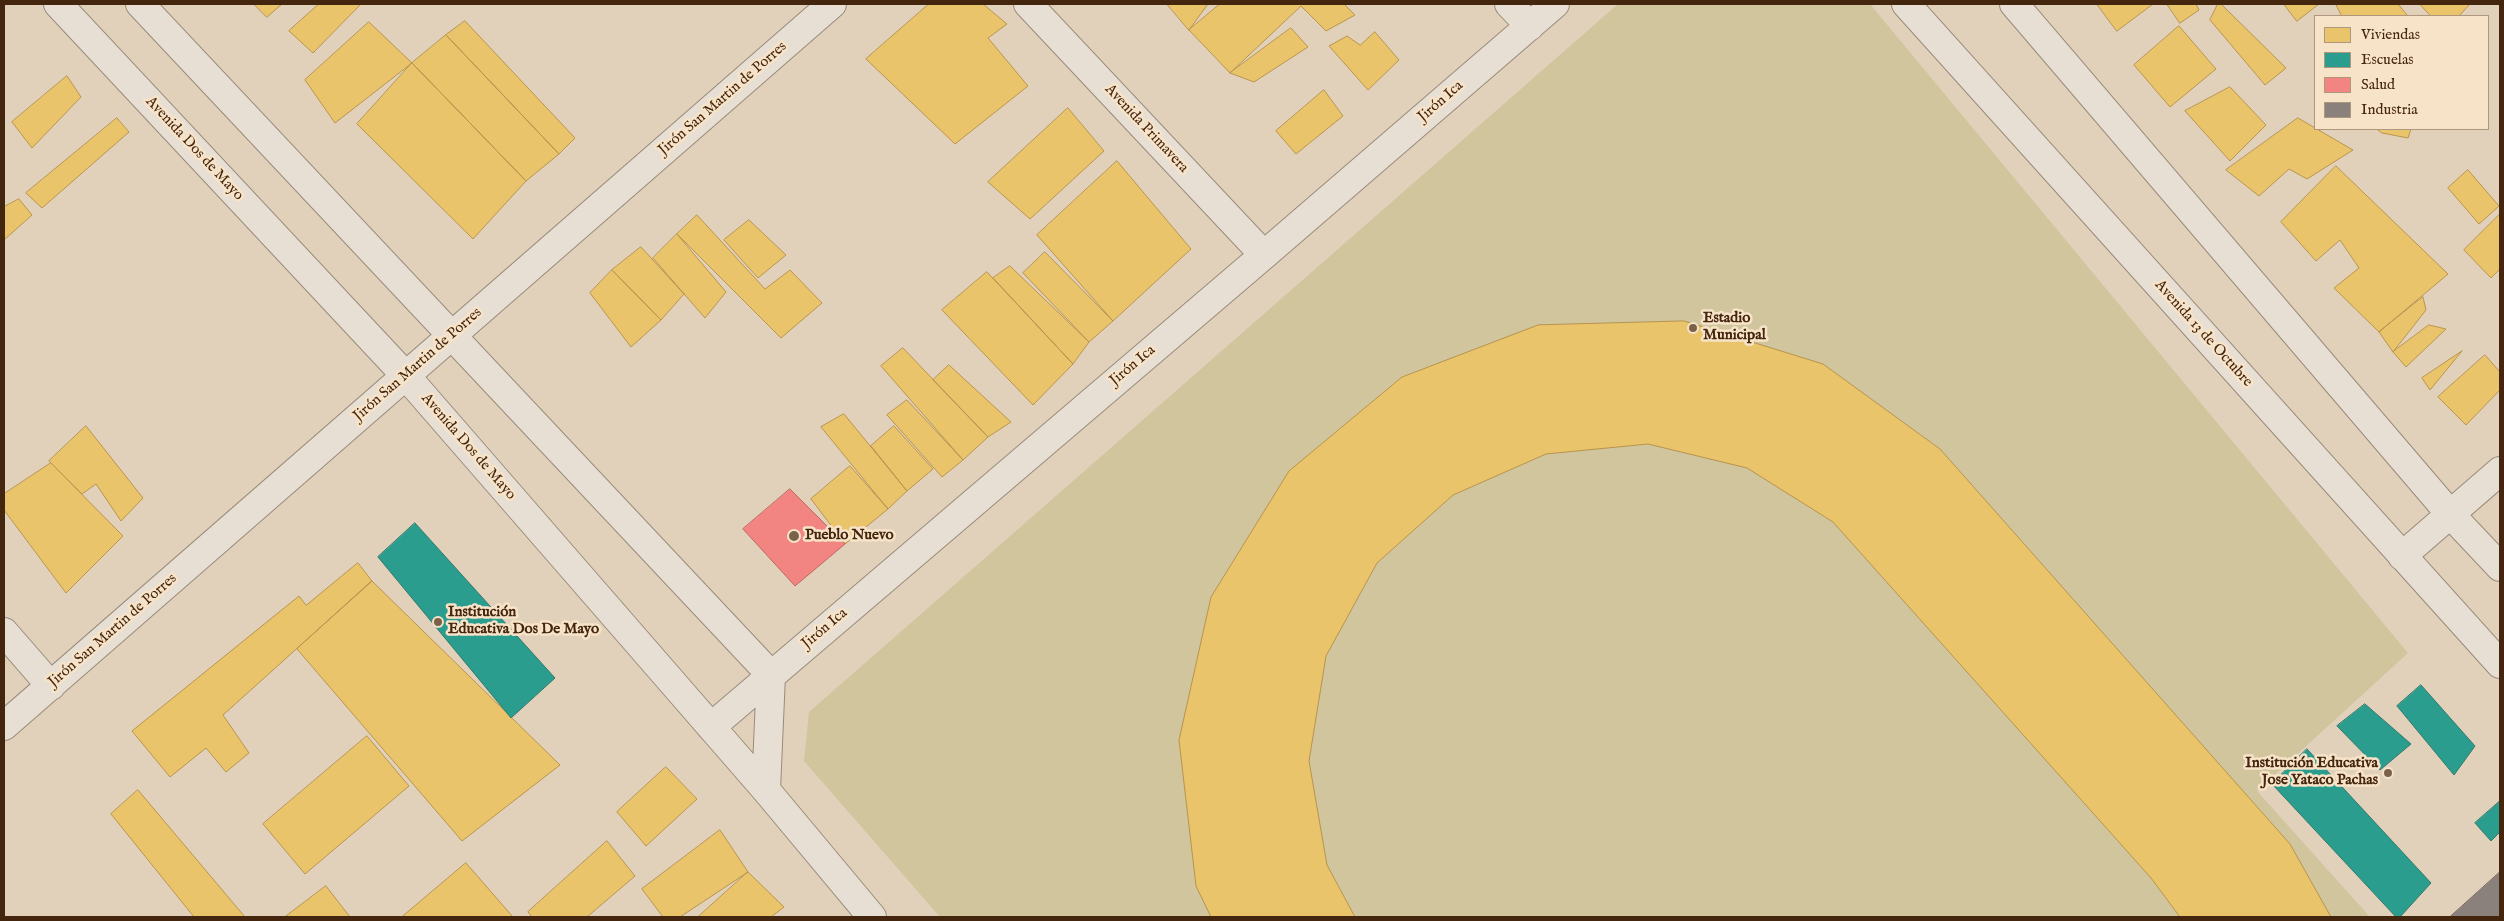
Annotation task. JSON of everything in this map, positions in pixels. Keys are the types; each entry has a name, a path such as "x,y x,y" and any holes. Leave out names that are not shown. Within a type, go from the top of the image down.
{"street":[{"name":"Avenida Dos de Mayo","path":"58,4 406,376 766,790 865,915"},
{"path":"140,4 771,675 766,790"},
{"name":"Jirón San Martin de Porres","path":"4,726 832,4"},
{"name":"Avenida Primavera","path":"1028,4 1264,255"},
{"path":"1509,4 1530,26"},
{"name":"Jirón Ica","path":"711,726 1264,255 1554,4"},
{"path":"2014,4 2451,515 2500,567"},
{"name":"Avenida 13 de Octubre","path":"1912,6 2500,664"},
{"path":"2402,556 2500,471"},
{"path":"4,632 51,686"}],"shaded area":[{"name":"Estadio Municipal","path":"1618,4 1870,4 2408,653 2257,791 2370,917 940,917 804,761 809,712"}],"building: Viviendas":[{"path":"254,4 282,4 267,17"},
{"path":"319,4 361,4 313,53 289,31"},
{"path":"929,4 983,4 1007,24 988,38 1028,86 955,144 866,59"},
{"path":"1167,4 1208,4 1189,30"},
{"path":"1220,4 1344,4 1355,15 1326,31 1301,6 1230,73 1189,30"},
{"path":"2097,4 2153,4 2117,31"},
{"path":"2167,4 2196,4 2199,10 2180,23"},
{"path":"2218,4 2221,4 2286,68 2265,85 2210,20"},
{"path":"2284,4 2319,4 2297,21"},
{"path":"2336,4 2398,4 2407,15 2342,15"},
{"path":"2420,4 2470,4 2460,15 2430,15"},
{"path":"465,21 575,138 559,154 446,35"},
{"path":"369,22 412,63 335,123 305,80"},
{"path":"2179,26 2216,69 2170,107 2134,65"},
{"path":"1291,28 1308,47 1254,82 1230,73"},
{"path":"1375,32 1399,60 1368,90 1329,46 1347,36 1360,45"},
{"path":"446,35 559,154 526,181 412,63"},
{"path":"412,63 526,181 473,239 357,124"},
{"path":"67,76 81,97 32,148 12,122"},
{"path":"2230,87 2266,125 2230,161 2185,111"},
{"path":"1324,90 1343,116 1296,154 1276,131"},
{"path":"1068,108 1104,151 1030,219 988,182"},
{"path":"117,118 129,132 42,208 26,193"},
{"path":"2298,118 2314,127 2314,130 2319,130 2353,150 2307,179 2289,169 2259,196 2226,170"},
{"path":"2378,130 2411,130 2408,138 2382,133"},
{"path":"1117,161 1191,249 1113,321 1037,235"},
{"path":"2336,166 2448,274 2379,332 2334,288 2359,268 2340,240 2316,261 2281,222"},
{"path":"2468,170 2499,206 2479,224 2448,188"},
{"path":"19,199 32,215 4,240 4,207"},
{"path":"2500,214 2500,269 2491,278 2464,250"},
{"path":"697,215 765,289 790,270 822,303 781,338 677,234"},
{"path":"749,220 786,255 758,278 724,240"},
{"path":"677,234 726,292 705,318 653,258"},
{"path":"641,247 684,294 661,320 612,270"},
{"path":"1045,252 1113,321 1089,342 1023,273"},
{"path":"1010,266 1089,342 1073,364 993,278"},
{"path":"612,270 661,320 631,347 590,293"},
{"path":"987,272 1073,364 1033,405 942,310"},
{"path":"2423,297 2426,310 2393,352 2379,332"},
{"path":"1684,321 1823,364 1940,449 2290,844 2331,917 2180,917 2151,878 1833,522 1747,468 1648,444 1546,454 1453,495 1377,563 1326,656 1309,761 1327,865 1355,917 1211,917 1196,886 1179,740 1211,597 1289,471 1402,377 1538,325"},
{"path":"2429,325 2446,329 2406,367 2393,352"},
{"path":"903,348 988,437 963,460 881,366"},
{"path":"2462,351 2430,390 2422,378"},
{"path":"2485,355 2500,372 2500,390 2466,425 2438,397"},
{"path":"949,365 1011,422 988,437 933,380"},
{"path":"907,400 963,460 942,477 887,415"},
{"path":"844,414 907,491 888,509 821,427"},
{"path":"86,426 143,498 121,521 96,484 82,494 49,461"},
{"path":"894,426 933,469 907,491 871,446"},
{"path":"51,463 123,536 66,593 4,510 4,494"},
{"path":"850,466 888,509 845,544 811,499"},
{"path":"358,563 372,581 223,715 249,753 226,772 206,748 170,777 132,731 299,596 306,605"},
{"path":"372,581 560,765 462,841 297,649"},
{"path":"367,736 409,786 305,874 263,824"},
{"path":"666,767 697,799 646,846 617,812"},
{"path":"138,790 245,917 194,917 111,814"},
{"path":"720,830 748,872 680,917 663,917 642,889"},
{"path":"607,841 635,876 587,917 532,917 528,912"},
{"path":"466,863 513,917 402,917"},
{"path":"748,872 784,907 771,917 698,917"},
{"path":"326,886 350,917 285,917"}],"building: Escuelas":[{"path":"415,523 555,678 511,718 378,557"},
{"path":"2421,685 2475,746 2454,775 2397,706"},
{"path":"2365,704 2411,744 2380,770 2337,726"},
{"path":"2307,749 2431,883 2400,917 2396,917 2272,784"},
{"path":"2500,801 2500,832 2491,841 2475,823"}],"building: Salud":[{"name":"Pueblo Nuevo","path":"790,489 845,544 795,586 743,529"}],"building: Industria":[{"path":"2500,872 2500,917 2450,917"}],"place":[{"name":"Estadio Municipal","path":"1693,328"},
{"name":"Pueblo Nuevo","path":"794,536"},
{"name":"Institución Educativa Dos De Mayo","path":"438,622"},
{"name":"Institución Educativa Jose Yataco Pachas","path":"2388,773"}]}
